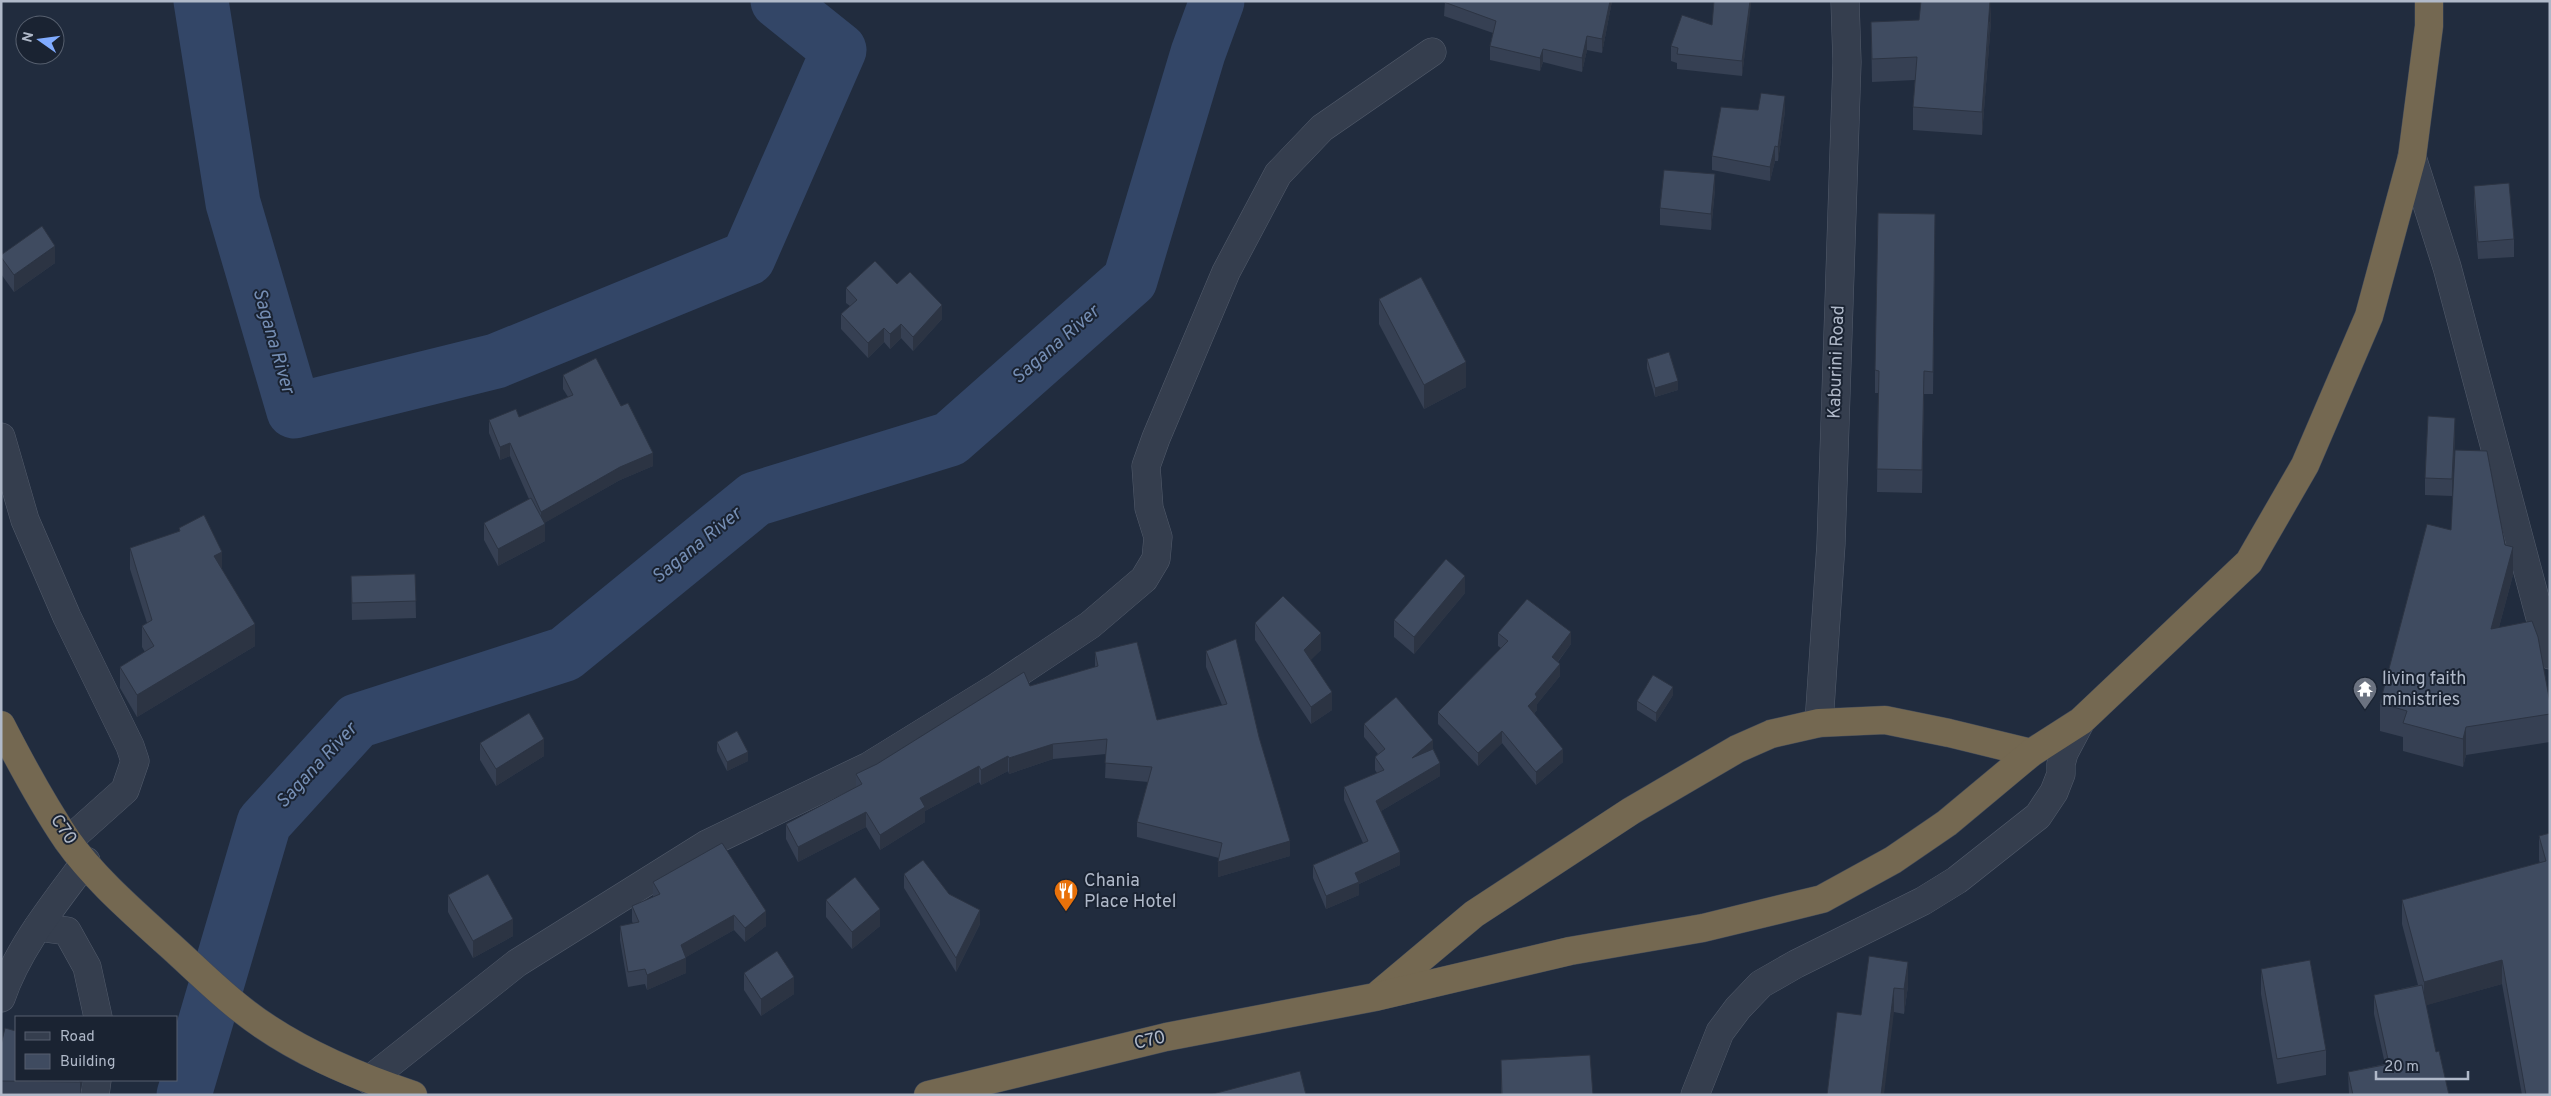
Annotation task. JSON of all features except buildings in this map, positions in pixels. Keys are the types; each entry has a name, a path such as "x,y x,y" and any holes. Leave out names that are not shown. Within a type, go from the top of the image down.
{"highway":[{"name":"C70","path":"928,1095 1166,1037 1375,997 1570,951 1703,928 1822,899 1893,860 1947,823 2031,753 2081,721 2249,562 2305,464 2369,316 2412,157 2429,26 2429,1"},
{"path":"1375,997 1474,914 1631,811 1737,749 1771,734 1819,723 1885,720 1949,732 2031,753"},
{"name":"C70","path":"1,725 23,768 68,841 143,922 241,1010 302,1049 369,1080"},
{"path":"369,1080 414,1095"}],"street":[{"name":"Kaburini Road","path":"1819,723 1831,544 1847,62 1845,1"},
{"path":"369,1080 517,963 707,844 869,766 996,687 1090,625 1144,579 1156,559 1158,537 1150,508 1146,466 1218,289 1246,231 1278,174 1322,128 1432,52"},
{"path":"2412,157 2447,267 2550,655"},
{"path":"1,437 25,520 67,617 130,746 134,761 125,790 68,841"},
{"path":"1695,1095 1697,1084 1720,1032 1738,1008 1762,984 1957,880 2038,816 2054,792 2061,774 2064,753 2081,721"},
{"path":"1,998 8,977 38,927 86,861"},
{"path":"38,927 68,932 87,967 98,1016"},
{"path":"95,1095 97,1081"}],"waterway":[{"name":"Sagana River","path":"201,1 233,203 294,411 496,361 748,258 839,50 778,1"},
{"name":"Sagana River","path":"184,1095 264,823 357,721 565,654 755,499 950,439 1130,280 1198,53 1217,1"}],"place":[{"name":"living faith ministries","path":"2365,710"},
{"name":"Chania Place Hotel","path":"1066,912"}]}
